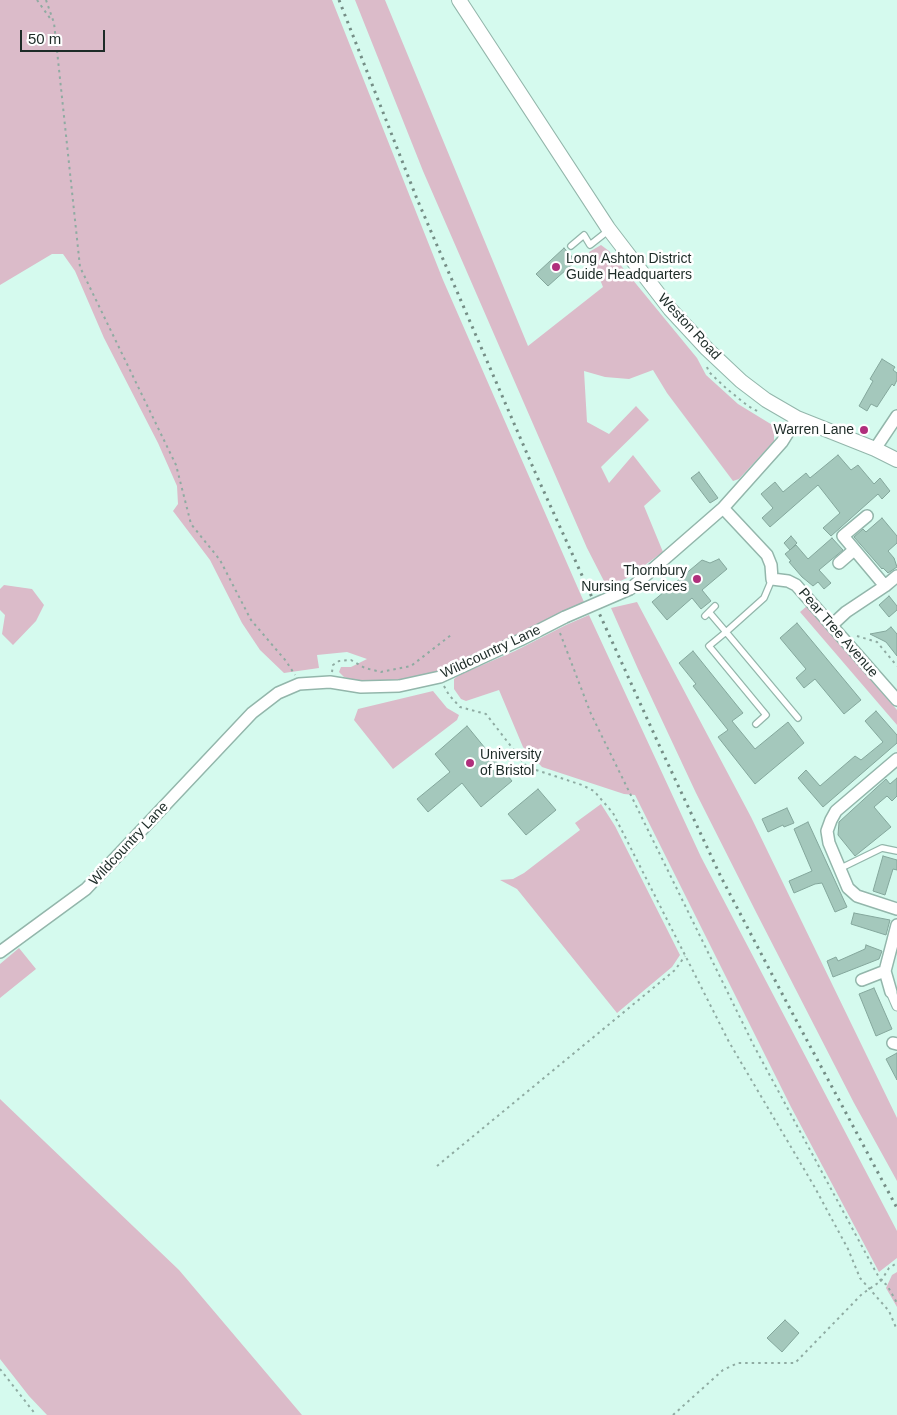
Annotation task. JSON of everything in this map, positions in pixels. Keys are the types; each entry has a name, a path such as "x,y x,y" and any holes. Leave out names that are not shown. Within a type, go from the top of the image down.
{"street":[{"name":"Weston Road","path":"459,0 609,230 670,309 707,350 741,381 766,400 797,418 875,449 897,460"},
{"path":"875,449 897,416"},
{"name":"Wildcountry Lane","path":"0,952 86,889 252,713 278,693 299,684 330,682 361,687 399,686 440,677 520,640 560,619 630,589 723,508 782,442 797,418"},
{"path":"723,508 766,555 771,565 772,579"},
{"path":"867,516 843,536 885,586"},
{"path":"839,563 854,550"},
{"path":"835,622 897,576"},
{"name":"Pear Tree Avenue","path":"772,579 788,581 796,586 835,622 897,700"},
{"path":"897,759 836,811 828,831 829,842 848,888 857,896 897,909"},
{"path":"897,925 885,971 897,1006"},
{"path":"862,980 885,971"}],"lane":[{"path":"571,246 584,235 590,245 609,230"},
{"path":"756,724 766,715 709,646 764,598 772,579"},
{"path":"716,606 707,614 726,632 798,718"},
{"path":"740,648 745,644"},
{"path":"839,869 882,848 897,851"}],"path":[{"path":"37,0 54,23"},
{"path":"46,0 54,23 80,267 176,465 191,524 220,560 251,620 294,672 299,684"},
{"path":"560,619 591,714 754,1046 872,1265 881,1281 887,1285 897,1303"},
{"path":"835,622 857,637 877,642 897,666"},
{"path":"330,682 333,665 339,661 351,660 365,668 381,672 411,666 451,635"},
{"path":"440,677 449,695 460,708 486,714 527,767 582,785 594,791 613,813 729,1042 809,1178 848,1250 860,1278 889,1311 897,1330"},
{"path":"437,1166 675,970 685,956"},
{"path":"673,1415 723,1370 738,1363 795,1363 862,1294 881,1281 890,1268 897,1263"},
{"path":"0,1369 36,1415"}],"shaded area":[{"path":"0,0 332,0 443,280 584,602 519,636 439,673 399,682 364,683 344,677 339,672 341,667 351,667 367,659 347,652 317,655 319,668 284,673 260,650 242,623 210,560 173,511 178,504 177,486 158,443 104,338 75,271 63,254 52,254 0,285"},
{"path":"355,0 385,0 528,346 603,287 589,252 601,245 609,251 697,358 706,375 738,404 774,426 774,441 739,479 733,481 667,393 653,370 629,379 605,377 584,371 587,422 609,434 636,406 649,420 601,467 609,483 633,455 661,491 644,506 663,552 627,578 607,587 587,548 423,171"},
{"path":"4,585 32,589 44,605 36,621 13,645 2,634 5,615 0,610 0,589"},
{"path":"637,602 751,817 897,1118 897,1181 854,1103 696,793 611,608"},
{"path":"807,606 897,710 897,725 800,612"},
{"path":"589,615 701,857 897,1231 897,1258 879,1272 791,1107 635,795 624,794 542,767 523,747 499,690 466,701 461,699 454,689 454,679 459,675 515,651"},
{"path":"433,691 447,708 459,715 457,720 393,769 354,720 358,709"},
{"path":"601,804 615,826 680,955 672,967 617,1013 517,889 500,880 513,879 524,873 580,830 575,823"},
{"path":"19,948 36,969 0,998 0,964"},
{"path":"0,1099 179,1270 302,1415 47,1415 29,1396 0,1359"},
{"path":"897,1272 897,1307 886,1288 892,1275"}],"building":[{"name":"Long Ashton District Guide Headquarters","path":"564,248 576,261 548,286 536,274"},
{"path":"882,359 895,367 893,370 897,373 897,380 894,386 892,384 877,407 871,404 867,411 859,406 873,381 870,379"},
{"path":"838,455 851,470 858,465 874,484 880,478 890,491 882,499 878,494 831,536 823,528 840,513 818,485 770,527 762,518 773,508 761,494 775,482 783,492 806,473 810,478"},
{"path":"699,472 718,498 710,503 691,478"},
{"path":"882,518 897,536 897,543 888,551 894,558 897,567 888,573 882,569 854,537 863,529 866,532"},
{"path":"791,536 797,543 790,550 784,543"},
{"path":"832,538 843,550 819,570 831,583 824,589 818,582 813,586 802,577 789,562 791,561 785,554 796,545 808,559"},
{"name":"Thornbury Nursing Services","path":"719,559 727,569 702,590 711,601 701,609 692,598 667,620 652,602 702,560 710,563"},
{"path":"889,596 897,606 897,610 889,617 879,605"},
{"path":"797,623 861,700 844,714 815,679 804,688 796,678 806,669 780,638"},
{"path":"891,627 897,634 897,656 886,642 870,634 886,631"},
{"path":"693,651 743,713 732,721 755,749 788,722 804,743 755,784 718,737 728,730 693,686 696,684 679,663"},
{"path":"876,711 897,735 897,743 823,807 798,778 806,770 820,786 855,756 861,760 883,742 865,721"},
{"name":"University of Bristol","path":"467,726 512,781 481,807 462,783 428,812 417,799 450,772 435,754"},
{"path":"897,778 897,796 892,801 887,796 874,807 891,827 855,856 838,835 839,822 886,779 890,784"},
{"path":"538,789 556,810 526,835 508,814"},
{"path":"787,808 794,823 784,827 783,825 768,832 762,819"},
{"path":"808,822 847,907 835,912 822,883 794,893 789,881 812,871 794,829"},
{"path":"883,856 897,860 897,870 893,869 885,895 873,891"},
{"path":"854,913 890,920 886,935 851,924"},
{"path":"866,945 882,951 879,959 833,977 827,961 836,957 838,961 865,949"},
{"path":"874,988 892,1029 876,1036 859,994"},
{"path":"897,1053 897,1080 886,1059"},
{"path":"785,1320 799,1333 782,1352 767,1338"}],"railway":[{"path":"339,0 417,199 535,472 660,747 721,877 897,1208"}],"place":[{"name":"Long Ashton District Guide Headquarters","path":"556,267"},
{"name":"Warren Lane","path":"864,430"},
{"name":"Thornbury Nursing Services","path":"697,579"},
{"name":"University of Bristol","path":"470,763"}]}
